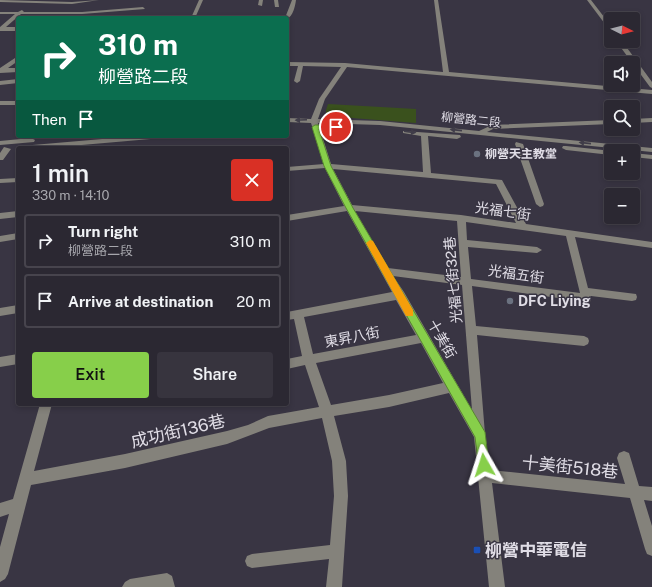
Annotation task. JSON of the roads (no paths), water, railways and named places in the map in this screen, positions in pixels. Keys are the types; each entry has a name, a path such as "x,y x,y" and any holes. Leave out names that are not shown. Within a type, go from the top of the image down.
{"street":[{"path":"0,1 73,2 97,0"},
{"path":"194,16 201,0"},
{"path":"276,0 277,6"},
{"path":"288,16 294,0"},
{"path":"436,0 446,74"},
{"path":"589,0 604,20"},
{"path":"16,16 34,1"},
{"path":"62,16 73,2"},
{"path":"0,13 82,13 143,8"},
{"path":"130,15 137,9"},
{"path":"0,29 16,16"},
{"path":"0,29 16,29"},
{"path":"624,48 652,86"},
{"path":"1,70 16,59"},
{"path":"289,64 345,65 652,92"},
{"path":"297,81 301,64"},
{"path":"315,123 322,99 345,65"},
{"path":"1,70 16,70"},
{"path":"0,83 16,81"},
{"path":"0,103 16,103"},
{"name":"柳營路二段","path":"289,120 424,134 476,136 652,150"},
{"path":"640,121 652,120"},
{"name":"柳營路二段","path":"289,127 315,123 380,122 519,144 604,152"},
{"path":"476,136 492,127 604,122"},
{"name":"十美街","path":"315,123 328,166 350,208 480,436 497,587"},
{"path":"424,134 427,175"},
{"path":"0,143 59,138"},
{"path":"49,146 143,138"},
{"path":"519,144 540,204"},
{"path":"0,158 4,150 16,148"},
{"path":"640,156 652,157"},
{"path":"289,169 328,166 499,182 523,227"},
{"path":"0,181 16,180"},
{"name":"光福七街","path":"289,218 350,208 461,218 652,245"},
{"path":"0,216 16,214"},
{"name":"光福七街32巷","path":"461,218 472,330 480,436"},
{"path":"570,234 584,291 632,297"},
{"path":"0,239 16,236"},
{"path":"464,243 537,250"},
{"name":"光福五街","path":"386,271 587,298 584,291"},
{"path":"334,587 338,551 341,496 339,461 327,412 292,314 400,295"},
{"path":"0,312 16,309"},
{"path":"472,330 584,340"},
{"name":"東昇八街","path":"289,364 423,338"},
{"path":"0,362 16,359"},
{"name":"成功街136巷","path":"26,479 100,467 251,432 268,422 327,412 452,387"},
{"path":"0,574 45,406"},
{"path":"624,458 652,549"},
{"name":"十美街518巷","path":"485,476 652,494"},
{"path":"0,510 19,504"},
{"path":"252,561 338,551"},
{"path":"130,587 167,581 167,587"}],"place":[{"name":"柳營天主教堂","path":"477,154"},
{"name":"DFC Liying","path":"510,301"},
{"name":"柳營中華電信","path":"477,550"}]}
